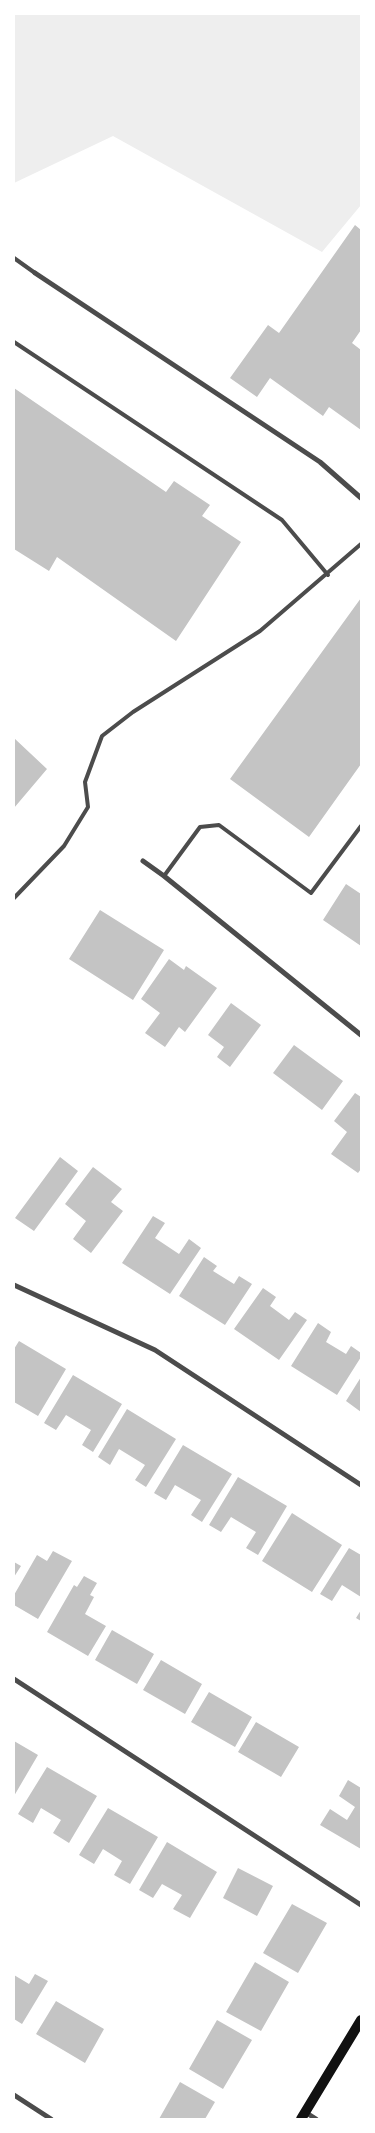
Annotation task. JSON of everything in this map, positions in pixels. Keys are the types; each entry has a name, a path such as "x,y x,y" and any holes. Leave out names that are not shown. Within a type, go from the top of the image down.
{"main road":[{"path":"303,2116 361,2020"}],"street":[{"path":"35,272 320,462 361,498"},
{"path":"142,861 164,876 361,1035"},
{"path":"14,1285 155,1350 361,1485"},
{"path":"14,1679 361,1905"},
{"path":"14,2095 52,2119"},
{"path":"303,2116 316,2119"}],"lane":[{"path":"14,258 35,272"},
{"path":"14,342 282,520 328,574"},
{"path":"14,898 64,846 88,807 85,782 102,736 133,712 260,631 361,544"},
{"path":"164,876 200,826 219,825 312,893 361,826"}],"shaded area":[{"path":"14,14 361,14 361,205 322,252 113,136 14,183"}],"building":[{"path":"355,225 361,230 361,330 352,343 361,350 361,430 329,407 323,416 270,378 257,397 230,378 268,325 279,333"},
{"path":"14,388 166,492 174,481 210,505 202,516 241,542 176,641 57,557 49,571 14,549"},
{"path":"361,598 361,764 309,837 230,779"},
{"path":"14,738 47,769 14,808"},
{"path":"346,884 361,894 361,946 323,920"},
{"path":"100,910 164,950 133,1000 69,959"},
{"path":"169,959 184,970 186,966 217,988 185,1032 179,1027 165,1047 145,1033 160,1013 141,999"},
{"path":"231,1003 261,1025 230,1067 217,1057 224,1047 208,1035"},
{"path":"294,1045 343,1081 322,1110 273,1073"},
{"path":"355,1093 361,1097 361,1169 358,1173 331,1154 347,1132 334,1121"},
{"path":"60,1157 78,1171 34,1231 15,1218"},
{"path":"93,1167 122,1189 111,1202 123,1211 91,1253 73,1239 86,1221 65,1204"},
{"path":"153,1216 165,1223 155,1238 179,1254 189,1239 201,1248 170,1294 122,1263"},
{"path":"204,1257 217,1266 213,1271 234,1284 239,1276 252,1284 225,1325 179,1296"},
{"path":"263,1288 276,1297 270,1306 289,1320 295,1312 307,1320 279,1360 234,1329"},
{"path":"318,1323 331,1332 326,1342 346,1354 351,1346 361,1353 361,1357 337,1395 291,1366"},
{"path":"19,1341 66,1369 38,1416 14,1402 14,1349"},
{"path":"73,1375 122,1404 93,1452 82,1445 91,1430 66,1415 56,1430 44,1423"},
{"path":"361,1377 361,1412 346,1401"},
{"path":"127,1409 176,1439 146,1487 135,1480 145,1465 119,1449 110,1465 98,1457"},
{"path":"183,1445 232,1474 202,1522 191,1515 201,1500 175,1485 166,1500 154,1493"},
{"path":"238,1477 287,1506 258,1555 246,1548 256,1532 231,1517 221,1532 209,1525"},
{"path":"292,1513 342,1545 312,1592 262,1561"},
{"path":"349,1548 361,1555 361,1597 342,1585 332,1601 320,1594"},
{"path":"53,1551 72,1561 38,1619 14,1605 14,1595 37,1555 47,1561"},
{"path":"14,1562 21,1566 14,1577"},
{"path":"84,1576 97,1583 90,1595 94,1597 85,1614 106,1626 88,1656 47,1632 74,1585 77,1587"},
{"path":"361,1610 361,1621 356,1618"},
{"path":"112,1630 154,1654 137,1684 95,1660"},
{"path":"161,1660 202,1684 185,1714 143,1690"},
{"path":"209,1692 252,1717 235,1747 191,1722"},
{"path":"256,1722 299,1747 281,1777 238,1752"},
{"path":"14,1741 38,1755 14,1796"},
{"path":"47,1767 97,1796 69,1843 53,1833 61,1820 41,1808 33,1823 18,1814"},
{"path":"348,1780 361,1788 361,1849 320,1825 330,1809 347,1820 355,1807 339,1796"},
{"path":"108,1808 158,1837 130,1884 114,1875 122,1861 103,1849 94,1864 79,1855"},
{"path":"167,1842 217,1872 190,1918 173,1909 182,1895 162,1884 153,1898 139,1890"},
{"path":"238,1868 273,1886 257,1916 223,1898"},
{"path":"292,1904 327,1923 298,1973 263,1953"},
{"path":"255,1962 289,1982 261,2031 226,2012"},
{"path":"35,1974 48,1981 22,2024 14,2019 14,1975 29,1984"},
{"path":"56,2001 104,2029 85,2063 36,2034"},
{"path":"217,2020 252,2040 223,2089 189,2069"},
{"path":"180,2082 215,2102 205,2119 159,2119"}]}
